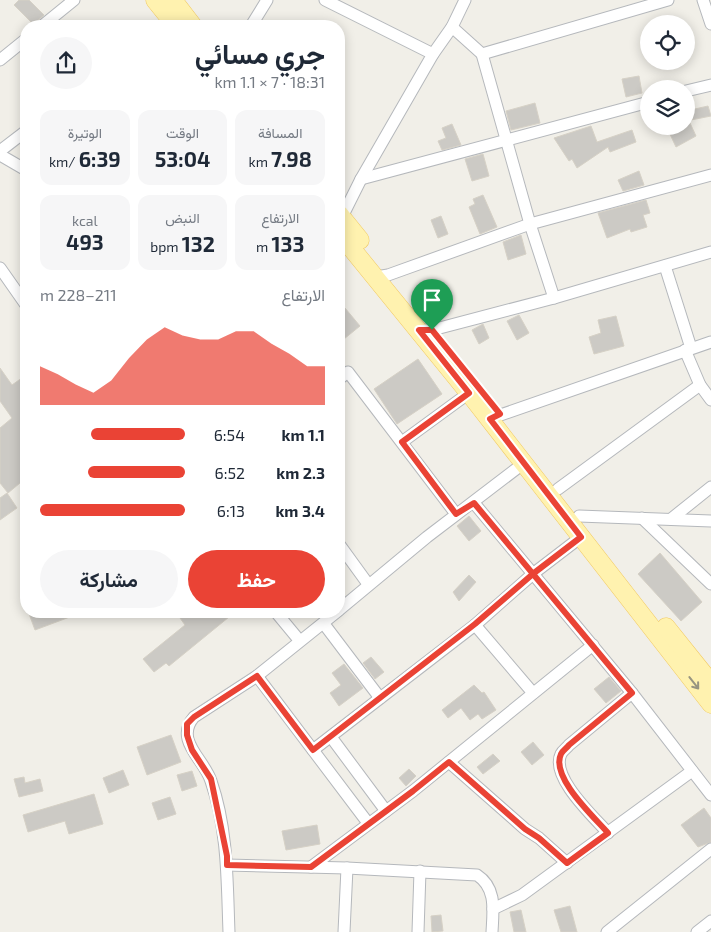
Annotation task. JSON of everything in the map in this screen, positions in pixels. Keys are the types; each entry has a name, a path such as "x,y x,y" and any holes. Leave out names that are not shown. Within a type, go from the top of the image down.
{"main road":[{"path":"155,0 170,20"},
{"path":"173,0 188,20"},
{"path":"345,230 495,417 558,489 711,683"},
{"path":"426,330 469,393 495,417 524,463 711,704"}],"street":[{"path":"49,20 74,0"},
{"path":"255,20 267,0"},
{"path":"325,0 433,54"},
{"path":"345,210 433,54 452,27 465,0"},
{"path":"482,54 668,0"},
{"path":"703,0 711,24"},
{"path":"452,27 482,54 530,224 554,298"},
{"path":"0,60 20,44"},
{"path":"695,89 711,85"},
{"path":"361,179 640,104"},
{"path":"0,150 20,136"},
{"path":"0,154 20,166"},
{"path":"382,276 530,224 711,175"},
{"path":"426,330 554,298 711,252"},
{"path":"665,266 700,385 711,400"},
{"path":"0,268 20,296"},
{"path":"495,417 711,342"},
{"path":"345,374 348,372 456,514"},
{"path":"558,489 700,385"},
{"path":"402,442 469,393"},
{"path":"345,605 456,514 474,503 524,463"},
{"path":"671,519 711,487"},
{"path":"474,503 632,693 711,795"},
{"path":"579,516 711,521"},
{"path":"642,518 711,584"},
{"path":"313,750 475,624 534,573 581,537"},
{"path":"345,552 368,584"},
{"path":"281,618 299,640"},
{"path":"228,932 227,856 211,779 192,750 187,735 187,724 194,717 257,676 299,640 330,618"},
{"path":"324,624 380,698"},
{"path":"475,624 533,694"},
{"path":"311,867 449,762 592,645"},
{"path":"257,676 368,823"},
{"path":"608,833 566,782 560,770 559,760 569,745 632,693"},
{"path":"330,737 386,811"},
{"path":"449,762 567,863"},
{"path":"493,910 522,895 692,771"},
{"path":"607,932 711,849"},
{"path":"227,865 347,868 478,875 488,884 492,895 492,932"},
{"path":"344,932 347,868"},
{"path":"418,932 420,871"},
{"path":"697,932 711,921"}],"building":[{"path":"19,0 29,0 44,15 38,20 29,20 14,5"},
{"path":"639,76 640,94 626,97 622,79"},
{"path":"535,103 540,123 511,130 506,111"},
{"path":"708,106 711,116 695,119 695,109"},
{"path":"452,124 461,145 442,150 438,141 446,138 442,128"},
{"path":"591,126 597,142 632,130 636,142 610,152 608,147 577,168 572,159 569,161 554,138"},
{"path":"695,134 696,136 676,147 670,135"},
{"path":"483,154 489,176 472,181 465,159"},
{"path":"639,171 644,185 623,191 618,180"},
{"path":"483,195 497,227 480,234 469,207 475,204 473,199"},
{"path":"646,200 650,213 643,215 647,227 631,232 630,229 607,238 598,213"},
{"path":"441,216 448,234 438,238 431,220"},
{"path":"521,235 526,254 508,260 503,242"},
{"path":"345,308 360,326 345,338"},
{"path":"519,315 529,333 517,340 507,321"},
{"path":"616,316 624,346 594,354 589,337 601,333 598,320"},
{"path":"483,324 489,338 479,344 472,330"},
{"path":"418,359 442,394 397,424 374,389"},
{"path":"0,368 12,385 20,379 20,483 8,493 0,483 0,428 12,418 0,401"},
{"path":"7,493 17,508 0,520 0,498"},
{"path":"469,516 481,531 469,541 457,526"},
{"path":"660,553 702,602 681,621 638,574"},
{"path":"469,575 476,582 459,601 453,592"},
{"path":"31,618 67,618 35,630"},
{"path":"180,618 228,618 169,666 166,663 154,672 143,659 185,625"},
{"path":"371,657 384,672 375,679 363,663"},
{"path":"344,664 363,688 339,706 330,693 341,685 332,673"},
{"path":"609,677 621,691 606,703 594,689"},
{"path":"474,685 482,693 484,692 496,710 482,719 478,714 470,720 461,708 448,718 442,710"},
{"path":"171,735 181,762 147,775 137,747"},
{"path":"533,742 544,755 532,765 521,752"},
{"path":"493,754 500,761 483,774 477,767"},
{"path":"409,769 416,776 406,786 399,778"},
{"path":"123,770 129,785 109,793 103,778"},
{"path":"192,771 197,786 182,791 177,775"},
{"path":"24,777 25,783 40,779 43,791 19,797 14,779"},
{"path":"94,794 103,824 69,834 65,821 28,832 23,815"},
{"path":"170,797 176,814 158,820 152,803"},
{"path":"704,808 711,818 711,842 698,847 681,825"},
{"path":"317,825 320,844 286,850 282,831"},
{"path":"570,906 577,932 561,932 554,910"},
{"path":"521,910 526,932 514,932 510,912"},
{"path":"441,915 443,931 432,932 431,916"}],"route":[{"path":"432,330 419,330 469,393 402,442 456,514 474,503 534,573 632,693 569,745 559,760 560,770 566,782 608,833 567,863 449,762 311,867 227,865 222,829 211,779 192,750 187,735 187,724 194,717 257,676 313,750 475,624 534,573 581,537 490,419 500,414 432,330"}]}
